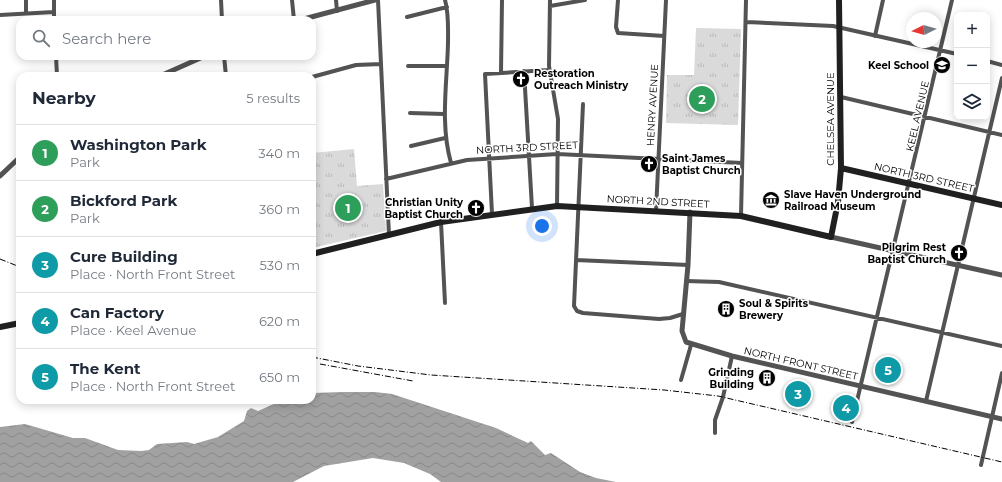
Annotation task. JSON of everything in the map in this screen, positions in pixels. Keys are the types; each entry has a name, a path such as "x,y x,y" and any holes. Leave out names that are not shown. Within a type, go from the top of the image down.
{"main road":[{"name":"CHELSEA AVENUE","path":"831,237 838,202 841,168 839,0"},
{"name":"NORTH 3RD STREET","path":"841,168 1002,205"},
{"name":"NORTH 2ND STREET","path":"316,253 441,222 532,208 557,206 690,212 741,216 831,237"},
{"path":"0,327 16,324"}],"street":[{"path":"26,0 26,13"},
{"path":"54,0 54,16"},
{"path":"221,0 222,16"},
{"path":"292,0 294,16"},
{"path":"336,0 337,11"},
{"path":"316,16 375,0"},
{"path":"378,0 389,235"},
{"path":"445,0 447,7 448,66 444,114 445,138 451,163"},
{"path":"501,72 502,0"},
{"path":"550,0 549,70 558,119 557,206"},
{"path":"550,6 585,0"},
{"path":"618,0 616,30 622,34 664,36"},
{"name":"HENRY AVENUE","path":"656,211 666,0"},
{"path":"741,216 746,0"},
{"path":"875,36 883,0"},
{"name":"KEEL AVENUE","path":"852,422 952,0"},
{"path":"407,17 447,7"},
{"path":"0,15 54,12"},
{"path":"746,22 839,27 954,53"},
{"path":"56,60 57,72"},
{"path":"169,72 196,60"},
{"path":"224,60 226,72"},
{"path":"990,62 1002,65"},
{"path":"316,76 356,64 381,64"},
{"path":"408,66 448,66"},
{"path":"492,214 485,74 549,70"},
{"path":"524,71 532,208"},
{"path":"926,401 1002,78"},
{"path":"841,98 925,116 1002,135"},
{"path":"583,104 574,306 577,311 583,313 659,319 684,314"},
{"path":"410,113 444,114"},
{"path":"411,146 445,138"},
{"name":"NORTH 3RD STREET","path":"386,179 451,163 557,154 742,163"},
{"path":"0,176 16,161"},
{"path":"681,380 691,345 686,342 682,336 688,265 690,212"},
{"path":"441,222 445,303"},
{"name":"NORTH 2ND STREET","path":"831,237 1002,275"},
{"path":"576,260 688,265"},
{"path":"686,281 719,282 877,319 943,332 1002,346"},
{"name":"NORTH FRONT STREET","path":"691,345 732,356 1002,419"},
{"path":"714,433 715,420 732,356"},
{"path":"982,465 1002,373"}],"green space":[{"path":"696,28 741,29 738,125 666,123 667,75 694,75"},
{"path":"354,149 357,186 383,184 386,231 316,247 316,153"}],"water":[{"path":"375,392 392,394 496,428 528,443 531,441 545,455 551,453 580,472 596,478 616,482 441,482 430,474 404,463 373,458 324,466 293,482 0,482 0,427 25,424 73,438 85,438 118,450 141,451 149,450 157,444 187,442 194,444 218,437 244,421 247,411 251,408 258,411 274,404 316,404 316,393"}],"railway":[{"path":"0,259 16,265"},
{"path":"316,358 358,366 431,375 664,390 718,396 1002,462"},
{"path":"320,364 413,381"}],"place":[{"name":"Keel School","path":"942,65"},
{"name":"Restoration Outreach Ministry","path":"521,79"},
{"name":"Bickford Park","path":"702,99"},
{"name":"Saint James Baptist Church","path":"649,164"},
{"name":"Slave Haven Underground Railroad Museum","path":"771,200"},
{"name":"Washington Park","path":"348,208"},
{"name":"Christian Unity Baptist Church","path":"476,208"},
{"name":"Pilgrim Rest Baptist Church","path":"959,253"},
{"name":"Soul & Spirits Brewery","path":"726,309"},
{"name":"The Kent","path":"888,370"},
{"name":"Grinding Building","path":"767,378"},
{"name":"Cure Building","path":"798,394"},
{"name":"Can Factory","path":"846,408"}]}
